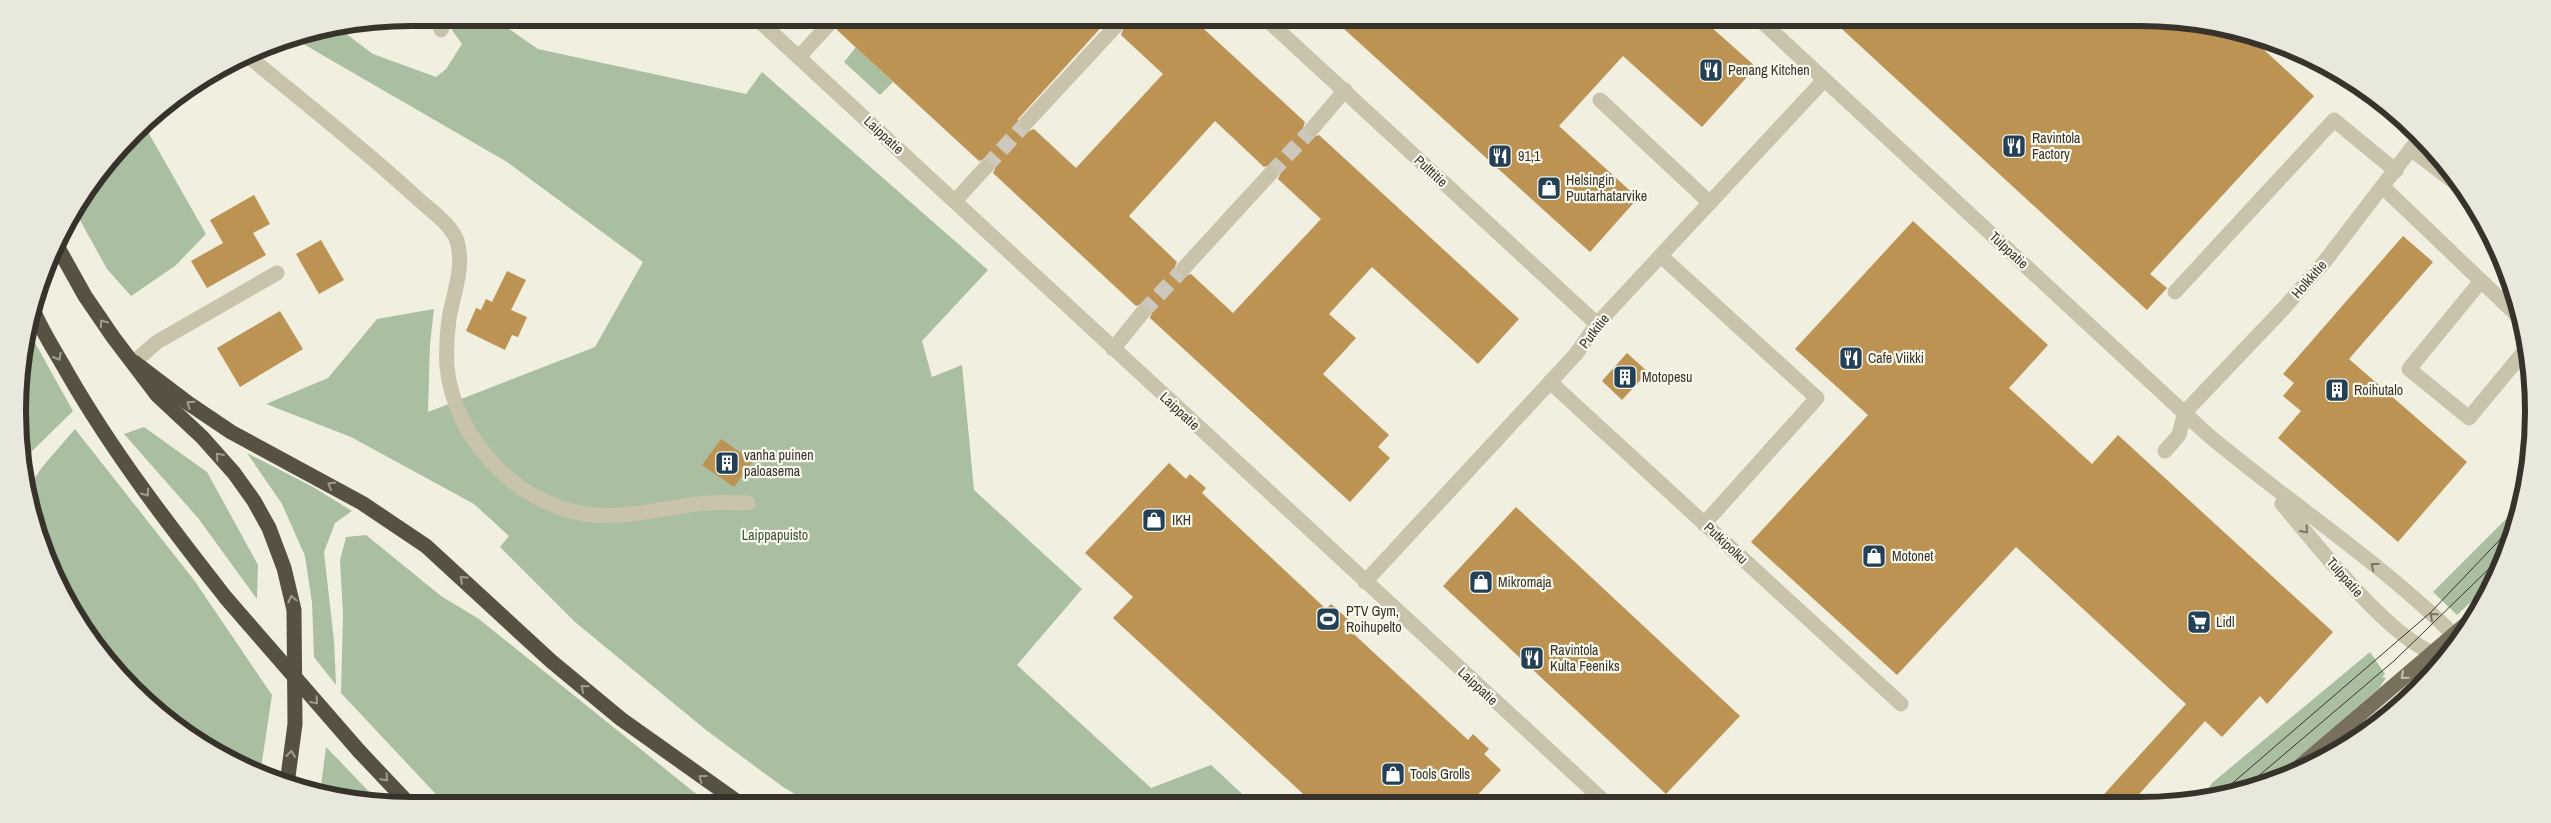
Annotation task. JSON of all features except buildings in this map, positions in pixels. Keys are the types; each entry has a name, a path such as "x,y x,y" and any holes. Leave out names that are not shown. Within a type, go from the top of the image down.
{"highway":[{"path":"61,253 84,296 157,395 202,437 234,473 254,501 269,528 284,568 294,610 296,648 295,724 288,776"},
{"path":"38,319 114,450 226,598 359,751 402,797"},
{"path":"134,362 188,403 231,432 362,503 426,546 551,661 621,719 731,797"}],"main road":[{"path":"2313,755 2446,644"}],"street":[{"name":"Laippatie","path":"765,26 1599,797"},
{"path":"799,57 827,26"},
{"name":"Pulttitie","path":"1274,26 1597,324"},
{"name":"Tulppatie","path":"1767,26 2262,480 2377,568 2453,635"},
{"path":"1027,122 1114,28"},
{"path":"254,61 392,174 443,222 457,240 460,261 449,321 447,365 452,397 465,426 486,456 509,478 562,509 588,514 630,514 708,503 748,503"},
{"name":"Putkitie","path":"1365,582 1576,354 1597,324 1824,80"},
{"path":"1312,129 1345,90"},
{"path":"1600,100 1710,203"},
{"path":"2175,292 2334,120 2396,171"},
{"name":"Holkkitie","path":"2186,412 2284,308 2384,188 2416,143"},
{"path":"2412,150 2441,172"},
{"path":"955,202 986,167"},
{"path":"1184,268 1271,173"},
{"path":"2384,188 2511,310"},
{"path":"1661,256 1817,398 1704,524"},
{"path":"134,362 157,342 277,273"},
{"path":"2481,281 2409,369 2469,418 2520,356"},
{"path":"1113,348 1143,312"},
{"name":"Putkipolku","path":"1550,382 1901,704"},
{"path":"2165,451 2179,435 2186,412"},
{"name":"Tulppatie","path":"2262,480 2363,598 2436,654"}],"green space":[{"name":"Laippapuisto","path":"454,26 505,26 538,49 746,94 762,72 988,270 922,341 932,377 962,365 974,490 1082,589 1017,665 1151,788 1211,765 1245,797 800,797 783,787 706,730 575,622 500,547 509,536 474,504 351,437 266,404 328,378 377,319 434,309 430,344 428,412 595,347 643,262 507,162 301,43 345,33 373,54 436,77 446,69 462,44 452,30"},
{"path":"856,47 893,82 880,95 844,62"},
{"path":"157,122 148,132 206,234 175,266 131,296 107,269 79,218 91,197 122,157"},
{"path":"33,340 73,411 29,454 26,412 27,386"},
{"path":"144,427 207,472 258,565 257,599 198,518 124,434"},
{"path":"75,429 194,580 272,695 261,766 241,757 197,732 157,701 122,666 91,626 66,582 39,511 33,481"},
{"path":"247,453 313,487 352,511 335,523 324,552 334,641 336,685 314,657 312,603 305,556 282,504"},
{"path":"2511,514 2495,559 2477,596 2457,615 2433,592"},
{"path":"366,535 441,596 479,619 700,797 438,797 341,693 343,615 340,560 346,537"},
{"path":"2370,652 2385,674 2382,677 2386,678 2379,688 2288,767 2239,784 2209,790 2212,783"},
{"path":"326,747 372,794 336,789 321,786"}],"tunnel":[{"path":"986,167 1027,122"},
{"path":"1271,173 1312,129"},
{"path":"1143,312 1184,268"}],"tram line":[{"path":"2229,786 2430,613 2504,536"},
{"path":"2256,778 2395,660 2492,566"}],"place":[{"name":"Penang Kitchen","path":"1711,70"},
{"name":"Ravintola Factory","path":"2014,146"},
{"name":"91,1","path":"1500,156"},
{"name":"Helsingin Puutarhatarvike","path":"1549,188"},
{"name":"Cafe Viikki","path":"1851,358"},
{"name":"Motopesu","path":"1625,377"},
{"name":"Roihutalo","path":"2337,390"},
{"name":"vanha puinen paloasema","path":"727,463"},
{"name":"IKH","path":"1154,520"},
{"name":"Motonet","path":"1874,556"},
{"name":"Mikromaja","path":"1481,582"},
{"name":"PTV Gym, Roihupelto","path":"1328,619"},
{"name":"Lidl","path":"2199,622"},
{"name":"Ravintola Kulta Feeniks","path":"1532,658"},
{"name":"Tools Grolls","path":"1393,774"}]}
